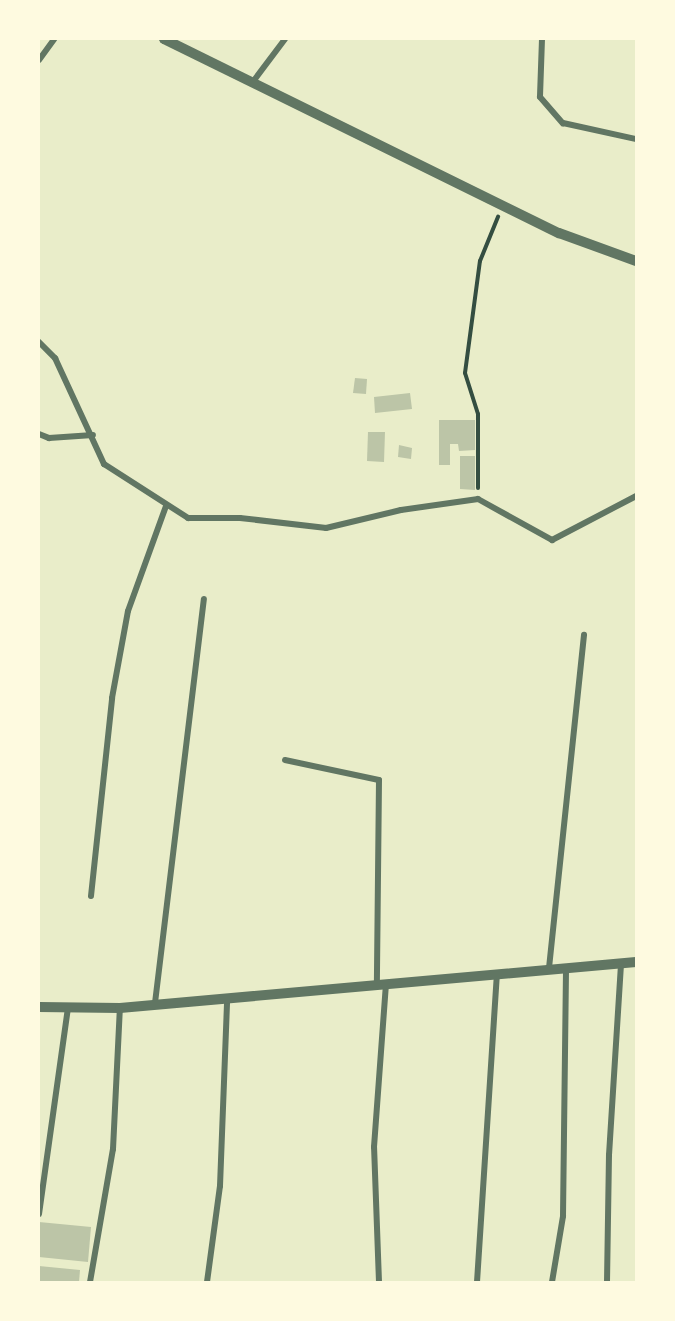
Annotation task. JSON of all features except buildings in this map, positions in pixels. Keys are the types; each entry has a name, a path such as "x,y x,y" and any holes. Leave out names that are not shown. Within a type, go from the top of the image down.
{"street":[{"path":"39,60 54,39"},
{"path":"164,39 559,233 636,261"},
{"path":"252,83 285,39"},
{"path":"542,39 540,97 563,123 636,139"},
{"path":"39,342 55,358 93,435 104,464 166,506 188,518 240,518 327,528 401,510 478,499 552,540 636,496"},
{"path":"39,434 49,438 93,435"},
{"path":"91,896 112,698 128,611 166,506"},
{"path":"155,1003 204,599"},
{"path":"549,968 584,635"},
{"path":"285,760 379,780 381,984 374,1148 379,1282"},
{"path":"39,1007 120,1008 155,1003 227,1000 497,975 549,968 636,962"},
{"path":"607,1282 609,1155 621,963"},
{"path":"552,1282 563,1216 566,967"},
{"path":"477,1282 497,975"},
{"path":"207,1282 220,1186 227,1000"},
{"path":"39,1214 68,1007"},
{"path":"90,1282 112,1149 120,1008"}],"path":[{"path":"478,499 477,414 465,373 480,261 503,206"}]}
